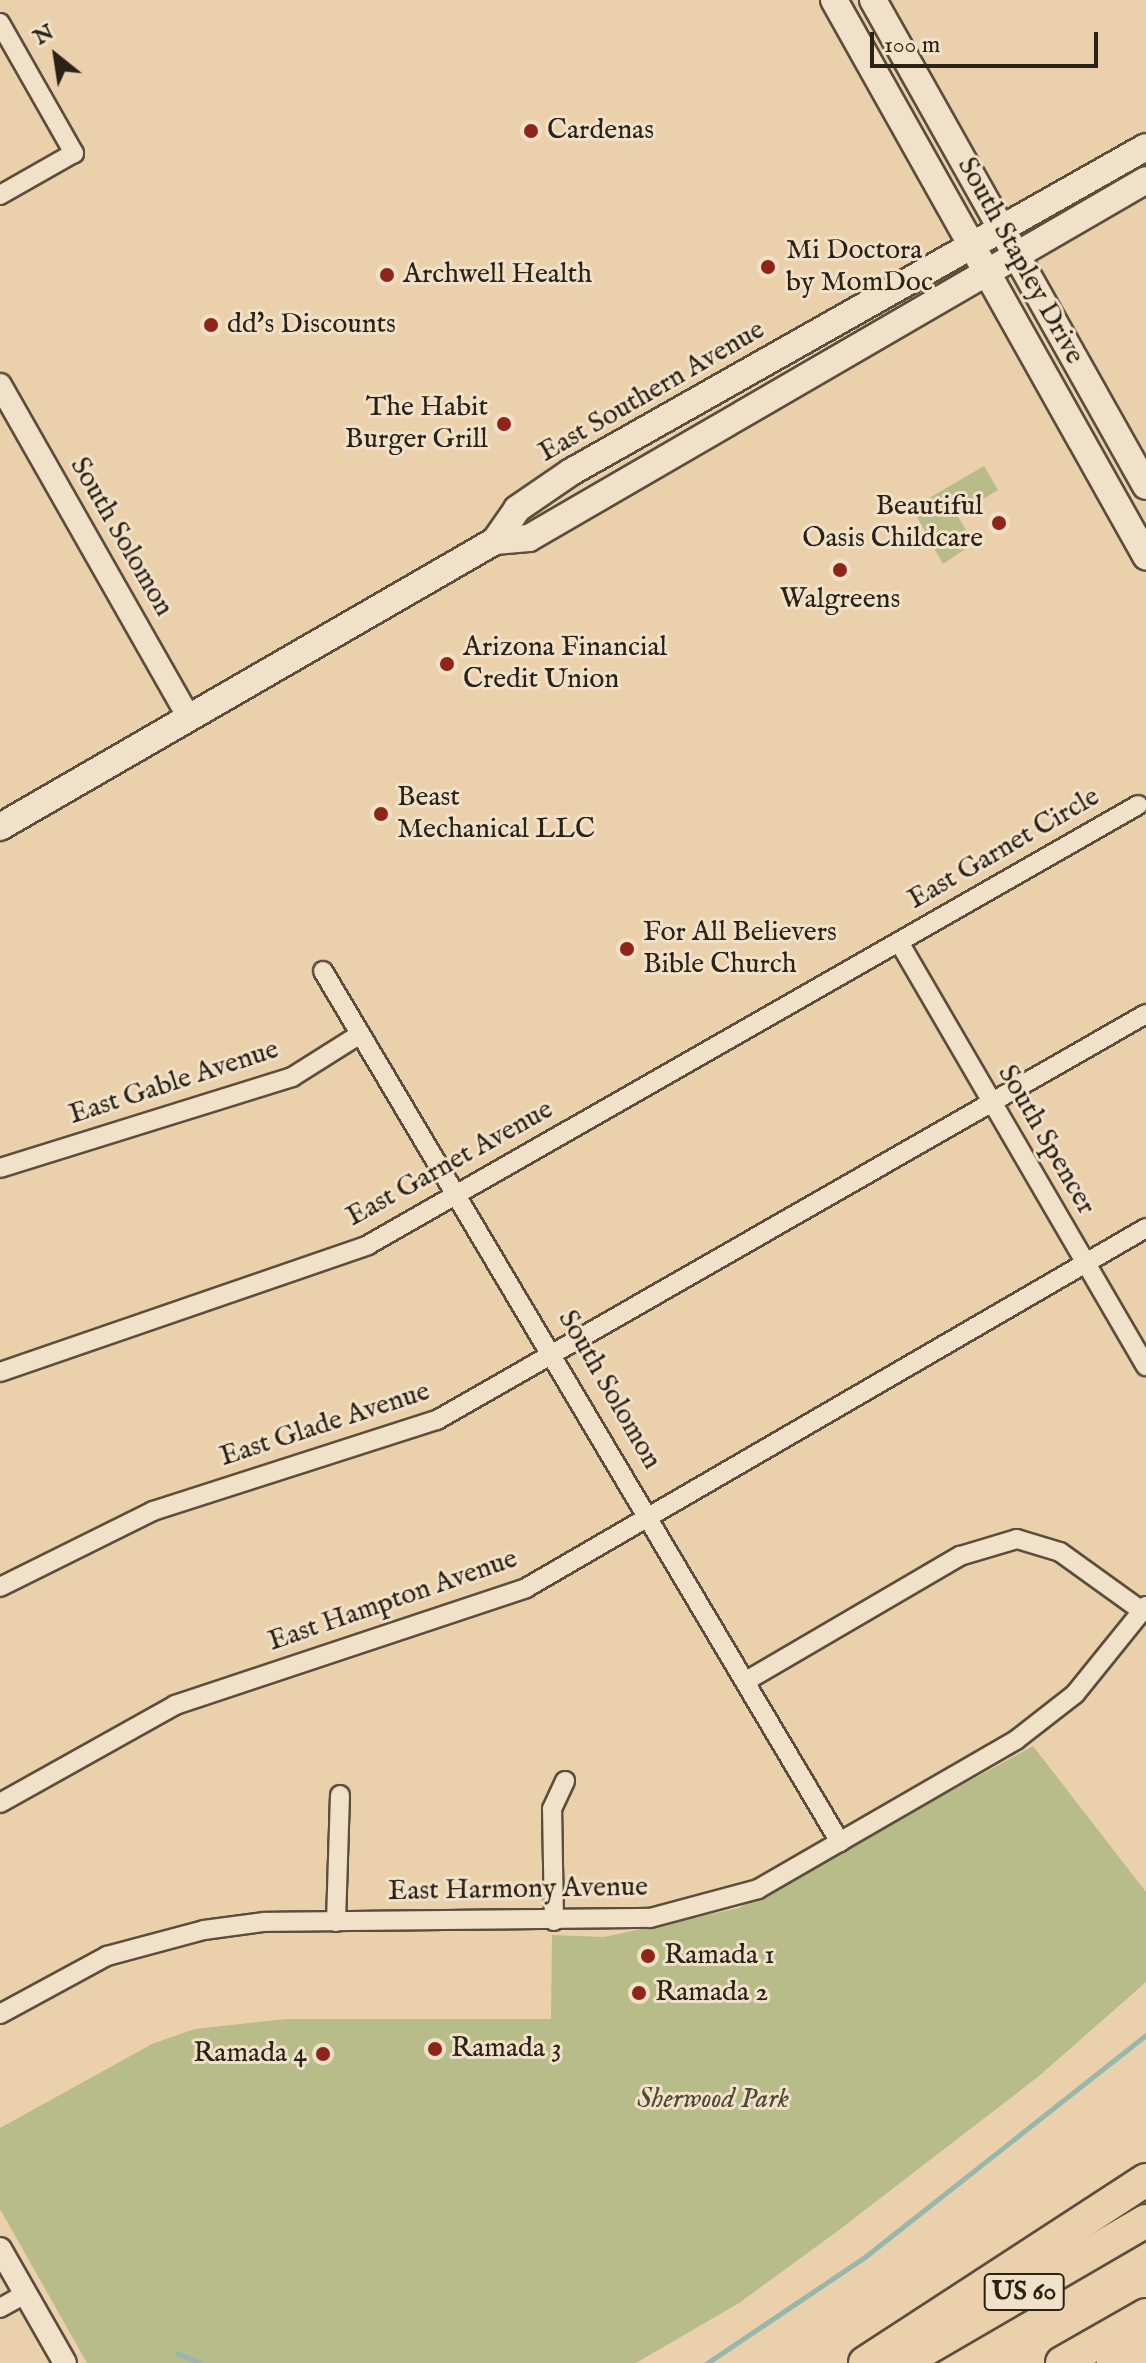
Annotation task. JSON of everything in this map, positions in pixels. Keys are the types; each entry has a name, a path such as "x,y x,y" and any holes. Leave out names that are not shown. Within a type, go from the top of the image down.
{"highway":[{"path":"865,2363 1146,2180"},
{"name":"US 60","path":"902,2363 1146,2221"},
{"name":"US 60","path":"1062,2363 1146,2315"},
{"path":"1113,2363 1146,2346"}],"main road":[{"name":"South Stapley Drive","path":"834,0 975,245 1146,556"},
{"path":"856,0 889,30"},
{"name":"South Stapley Drive","path":"873,0 1146,486"},
{"name":"East Southern Avenue","path":"0,827 495,541 528,501 1146,147"},
{"name":"East Southern Avenue","path":"495,541 529,538 1146,180"},
{"path":"720,428 731,405 782,373 799,345"},
{"path":"601,497 618,472 704,420 703,399"},
{"path":"1114,496 1138,509 1146,524"}],"street":[{"path":"0,23 74,153 0,195"},
{"name":"South Solomon","path":"0,385 189,718"},
{"name":"East Garnet Circle","path":"899,942 1138,805"},
{"name":"South Spencer","path":"899,942 1146,1366"},
{"name":"East Garnet Avenue","path":"0,1372 368,1245 899,942"},
{"name":"South Solomon","path":"323,971 359,1035 459,1195 840,1842"},
{"name":"East Glade Avenue","path":"0,1587 153,1511 437,1420 554,1356 1146,1014"},
{"name":"East Gable Avenue","path":"0,1168 292,1077 359,1035"},
{"name":"East Hampton Avenue","path":"0,1803 175,1705 526,1588 1146,1228"},
{"path":"746,1681 960,1556 1017,1539 1060,1552 1144,1608"},
{"name":"East Harmony Avenue","path":"0,2014 82,1967 147,1941 264,1922 650,1918 730,1899 840,1842 1024,1734 1075,1694 1144,1608"},
{"path":"554,1921 552,1809 565,1781"},
{"path":"336,1922 340,1795"},
{"path":"0,2249 65,2363"},
{"path":"0,2308 25,2294"}],"green space":[{"path":"984,466 998,490 957,515 974,543 943,564 912,508"},
{"name":"Sherwood Park","path":"1033,1746 1146,1892 1146,1982 1039,2076 835,2233 739,2303 636,2363 87,2363 0,2209 0,2128 152,2044 195,2029 286,2019 551,2019 552,1935 604,1937 739,1908"}],"waterway":[{"path":"707,2363 866,2256 1146,2035"},
{"path":"177,2353 200,2363"}],"place":[{"name":"Cardenas","path":"531,131"},
{"name":"Mi Doctora by MomDoc","path":"768,267"},
{"name":"Archwell Health","path":"387,275"},
{"name":"dd's Discounts","path":"211,325"},
{"name":"The Habit Burger Grill","path":"504,424"},
{"name":"Beautiful Oasis Childcare","path":"999,523"},
{"name":"Walgreens","path":"840,570"},
{"name":"Arizona Financial Credit Union","path":"447,664"},
{"name":"Beast Mechanical LLC","path":"381,814"},
{"name":"For All Believers Bible Church","path":"627,949"},
{"name":"Ramada 1","path":"648,1956"},
{"name":"Ramada 2","path":"639,1993"},
{"name":"Ramada 3","path":"435,2049"},
{"name":"Ramada 4","path":"323,2054"}]}
